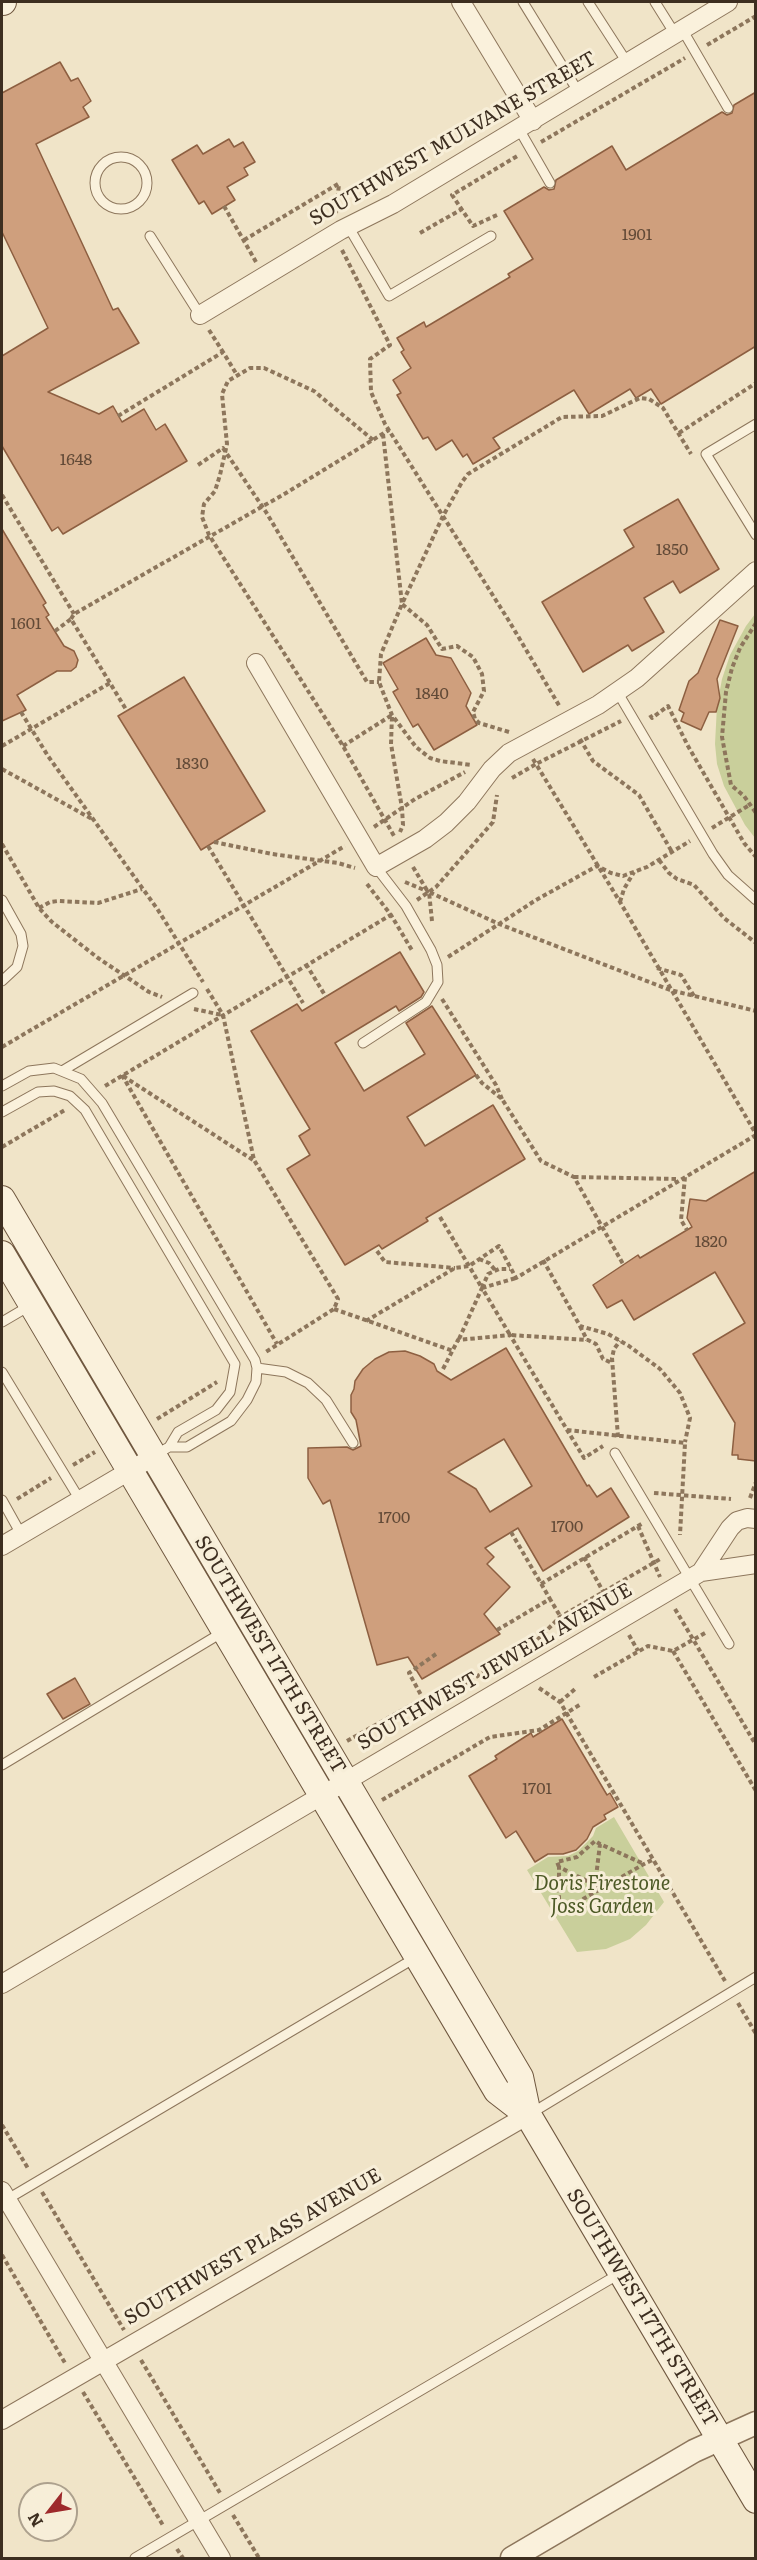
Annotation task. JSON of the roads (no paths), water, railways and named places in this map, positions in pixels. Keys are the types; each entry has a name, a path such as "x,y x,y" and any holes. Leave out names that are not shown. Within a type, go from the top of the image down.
{"main road":[{"name":"SOUTHWEST 17TH STREET","path":"2,1199 161,1452 345,1782 520,2077 528,2115 756,2500"},
{"name":"SOUTHWEST 17TH STREET","path":"2,1254 497,2091 528,2115"}],"street":[{"path":"461,2 526,125"},
{"name":"SOUTHWEST MULVANE STREET","path":"200,315 344,228 393,204 526,125 628,64 724,2"},
{"path":"256,663 379,871 446,823 467,802 492,769 509,753 565,714 618,693 756,571"},
{"path":"2,1546 161,1452"},
{"name":"SOUTHWEST JEWELL AVENUE","path":"696,1575 737,1521 747,1518 756,1519"},
{"name":"SOUTHWEST JEWELL AVENUE","path":"2,1984 696,1575 756,1564"},
{"name":"SOUTHWEST PLASS AVENUE","path":"2,2420 528,2115"},
{"path":"3,2198 222,2559"},
{"path":"512,2559 694,2451 756,2423"}],"lane":[{"path":"523,2 579,93"},
{"path":"588,2 628,64"},
{"path":"655,2 696,52 728,108"},
{"path":"526,125 530,148 550,183"},
{"path":"128,157 136,161 147,176 146,193 134,207 117,209 108,206 97,194 96,177 99,169 111,158 128,157"},
{"path":"344,228 390,296 491,236"},
{"path":"150,236 200,315"},
{"path":"756,424 706,454 756,535"},
{"path":"618,693 701,834 728,874 756,900"},
{"path":"363,1043 426,1002 438,982 437,965 431,950 406,906 379,871"},
{"path":"2,900 21,933 23,948 17,967 2,981"},
{"path":"62,1071 193,993"},
{"path":"2,1086 29,1071 54,1068 81,1079 102,1103 255,1360 256,1382 247,1400 231,1421 187,1447 161,1452"},
{"path":"2,1112 38,1092 54,1091 70,1096 85,1110 235,1364 230,1392 216,1410 178,1432 161,1452"},
{"path":"2,1322 32,1304"},
{"path":"257,1368 286,1372 308,1383 326,1400 353,1443"},
{"path":"2,1372 80,1500"},
{"path":"615,1453 674,1551 696,1575 729,1644"},
{"path":"2,1500 21,1534"},
{"path":"2,1765 225,1631"},
{"path":"3,2198 417,1957"},
{"path":"528,2115 756,1977"},
{"path":"135,2559 620,2273"}],"park label":[{"name":"Doris Firestone Joss Garden","path":"602,1896"}]}
